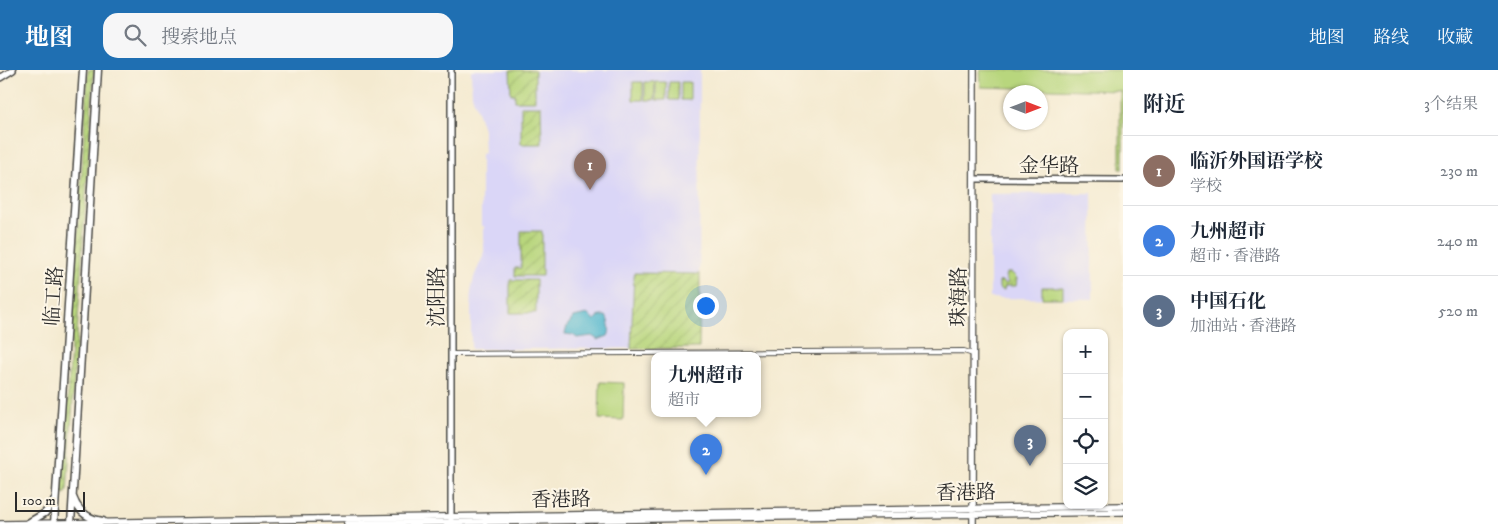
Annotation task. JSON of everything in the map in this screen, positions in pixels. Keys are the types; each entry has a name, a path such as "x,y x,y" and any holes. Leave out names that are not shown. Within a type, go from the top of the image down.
{"main road":[{"name":"临工路","path":"54,523 83,70"},
{"name":"临工路","path":"71,523 98,70"},
{"name":"珠海路","path":"973,524 974,70"},
{"path":"73,495 80,511 103,522"},
{"path":"28,523 45,514 56,498"},
{"name":"香港路","path":"0,524 688,519 1123,506"},
{"name":"香港路","path":"973,510 1123,512"},
{"name":"香港路","path":"347,524 451,521"}],"street":[{"path":"0,78 13,70"},
{"name":"沈阳路","path":"451,70 451,521"},
{"name":"金华路","path":"975,179 1123,180"},
{"path":"761,352 964,351 974,354"},
{"path":"451,354 651,353"}],"shaded area":[{"path":"471,70 700,70 699,348 471,349 471,291 474,277 484,254 484,226 481,226 481,154 484,153 483,129 472,95"},
{"path":"1092,193 1093,299 990,298 990,194"}],"green space":[{"path":"88,70 94,70 67,492 64,494 62,492"},
{"path":"510,70 535,70 535,101 515,101 515,94 511,94"},
{"path":"980,70 1123,70 1123,168 1120,168 1120,91 1048,89 1048,85 981,87"},
{"path":"633,82 643,82 643,100 633,100"},
{"path":"645,82 655,82 654,100 645,100"},
{"path":"656,82 666,82 666,100 656,100"},
{"path":"669,82 678,82 678,100 669,100"},
{"path":"681,82 690,82 690,100 681,100"},
{"path":"521,106 541,106 542,144 521,144"},
{"path":"521,231 542,231 542,276 515,276 515,268 521,268"},
{"path":"634,273 700,274 699,348 631,349"},
{"path":"1007,273 1012,273 1017,278 1016,286 1005,286 1004,290 1001,290 999,282 1008,283 1005,276"},
{"path":"510,280 536,280 536,313 510,313"},
{"path":"1042,287 1063,287 1063,298 1042,298"},
{"path":"600,382 624,383 623,420 599,419"}],"water":[{"path":"587,314 594,320 600,316 606,316 609,326 608,336 598,340 592,336 577,338 573,335 565,334 567,326 574,317"}],"place":[{"name":"临沂外国语学校","path":"590,190"},
{"name":"中国石化","path":"1030,466"},
{"name":"九州超市","path":"706,475"}]}
